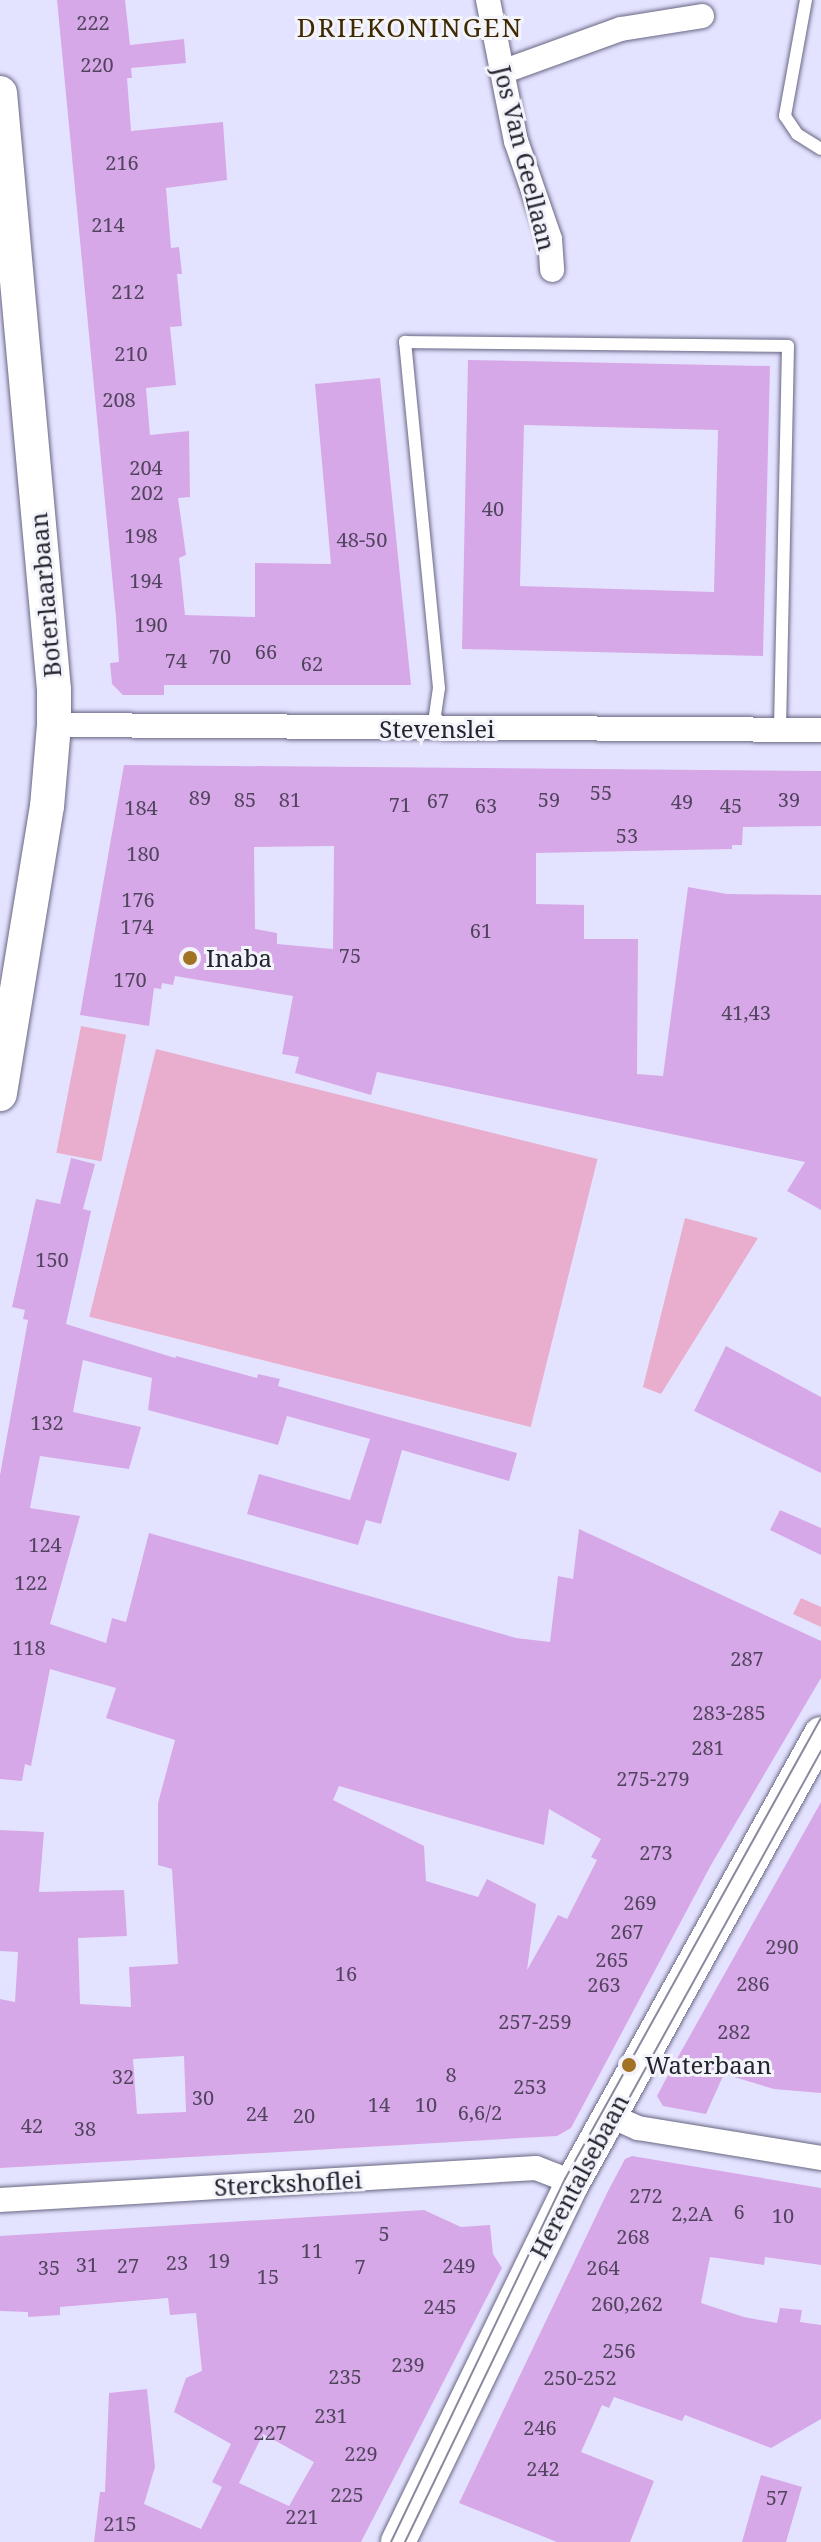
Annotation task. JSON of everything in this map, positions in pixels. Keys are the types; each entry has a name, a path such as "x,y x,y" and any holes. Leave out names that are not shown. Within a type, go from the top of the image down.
{"main road":[{"name":"Boterlaarbaan","path":"0,93 7,241 54,725 47,806 0,1094"},
{"name":"Herentalsebaan","path":"398,2542 481,2364 573,2182 821,1734"}],"street":[{"name":"Jos Van Geellaan","path":"488,0 516,141 550,239 552,270"},
{"path":"502,72 621,29 702,16"},
{"name":"Stevenslei","path":"54,725 433,730 821,730"},
{"path":"611,2116 638,2128 821,2158"},
{"name":"Sterckshoflei","path":"0,2200 536,2168 573,2182"}],"lane":[{"path":"806,0 785,116 797,134 821,149"},
{"path":"433,730 439,688 405,342 788,346 780,730"}],"shaded area":[{"path":"81,1026 126,1035 102,1161 56,1153"},
{"path":"156,1049 597,1159 531,1427 89,1317"},
{"path":"685,1218 758,1238 661,1394 643,1387"},
{"path":"801,1598 821,1607 821,1627 793,1614"}],"building":[{"path":"57,0 125,0 130,45 184,39 186,63 131,68 132,78 127,78 131,131 223,122 227,180 166,188 171,248 179,247 182,274 177,274 182,326 170,327 176,385 146,388 150,435 189,431 190,497 178,498 186,555 179,558 185,615 255,617 255,563 331,564 315,384 380,378 411,685 164,685 164,695 123,695 112,684 110,663 119,662 116,617"},
{"path":"468,360 770,366 763,656 462,649","holes":["524,425 718,430 714,592 520,586"]},
{"path":"124,765 821,771 821,826 743,827 742,845 732,845 732,849 536,853 536,904 584,905 584,939 638,939 637,1074 663,1076 688,887 727,894 821,895 821,1210 787,1191 805,1162 377,1072 371,1095 295,1073 299,1057 282,1054 293,996 175,976 173,985 162,983 161,989 154,988 149,1026 80,1015","holes":["334,846 333,949 277,944 277,933 255,929 254,847"]},
{"path":"71,1158 95,1164 83,1209 91,1211 66,1324 175,1358 257,1378 258,1374 280,1379 278,1386 517,1453 509,1481 402,1450 381,1524 366,1520 358,1545 247,1514 259,1474 350,1500 370,1439 287,1416 278,1445 148,1410 152,1378 83,1360 73,1412 141,1427 129,1469 40,1456 30,1508 80,1516 50,1624 106,1643 112,1618 126,1622 149,1533 516,1638 550,1642 558,1576 573,1579 579,1529 821,1641 821,1678 711,1865 571,2128 557,2136 0,2168 0,1999 15,2002 18,1952 0,1951 0,1830 44,1832 39,1892 124,1890 127,1936 78,1938 80,2004 131,2007 129,1967 178,1964 172,1869 158,1865 158,1803 175,1740 106,1718 116,1688 50,1669 31,1766 25,1764 22,1781 0,1779 0,1475 28,1320 23,1319 25,1310 12,1307 36,1199 60,1204","holes":["339,1786 544,1845 549,1809 601,1839 591,1857 597,1860 567,1919 558,1915 527,1970 536,1904 487,1879 478,1897 426,1881 424,1846 333,1800","184,2056 186,2112 137,2114 133,2059"]},
{"path":"726,1346 821,1397 821,1473 694,1411"},
{"path":"780,1510 821,1528 821,1555 770,1530"},
{"path":"821,1802 821,2093 774,2089 724,2074 706,2114 663,2106 657,2096"},
{"path":"632,2156 821,2188 821,2265 765,2257 764,2265 710,2257 701,2303 744,2317 777,2323 780,2308 802,2310 800,2322 821,2325 821,2419 771,2448 685,2415 682,2421 614,2397 609,2408 602,2405 581,2452 654,2481 630,2542 557,2542 459,2503 607,2193 625,2159"},
{"path":"424,2210 461,2227 490,2225 493,2254 502,2268 361,2542 94,2542 100,2492 105,2492 109,2393 147,2389 155,2467 144,2504 201,2529 222,2487 212,2482 231,2444 174,2412 186,2378 202,2371 196,2313 170,2315 168,2298 60,2307 60,2315 28,2317 28,2312 0,2311 0,2236","holes":["263,2434 314,2462 289,2506 239,2483"]},
{"path":"761,2475 802,2487 786,2542 742,2542"}],"tram line":[{"path":"391,2542 565,2179 821,1718"},
{"path":"405,2542 554,2234 821,1751"}],"place":[{"name":"Inaba","path":"190,958"},
{"name":"Waterbaan","path":"629,2065"}],"district":[{"name":"DRIEKONINGEN","path":"410,28"}]}
